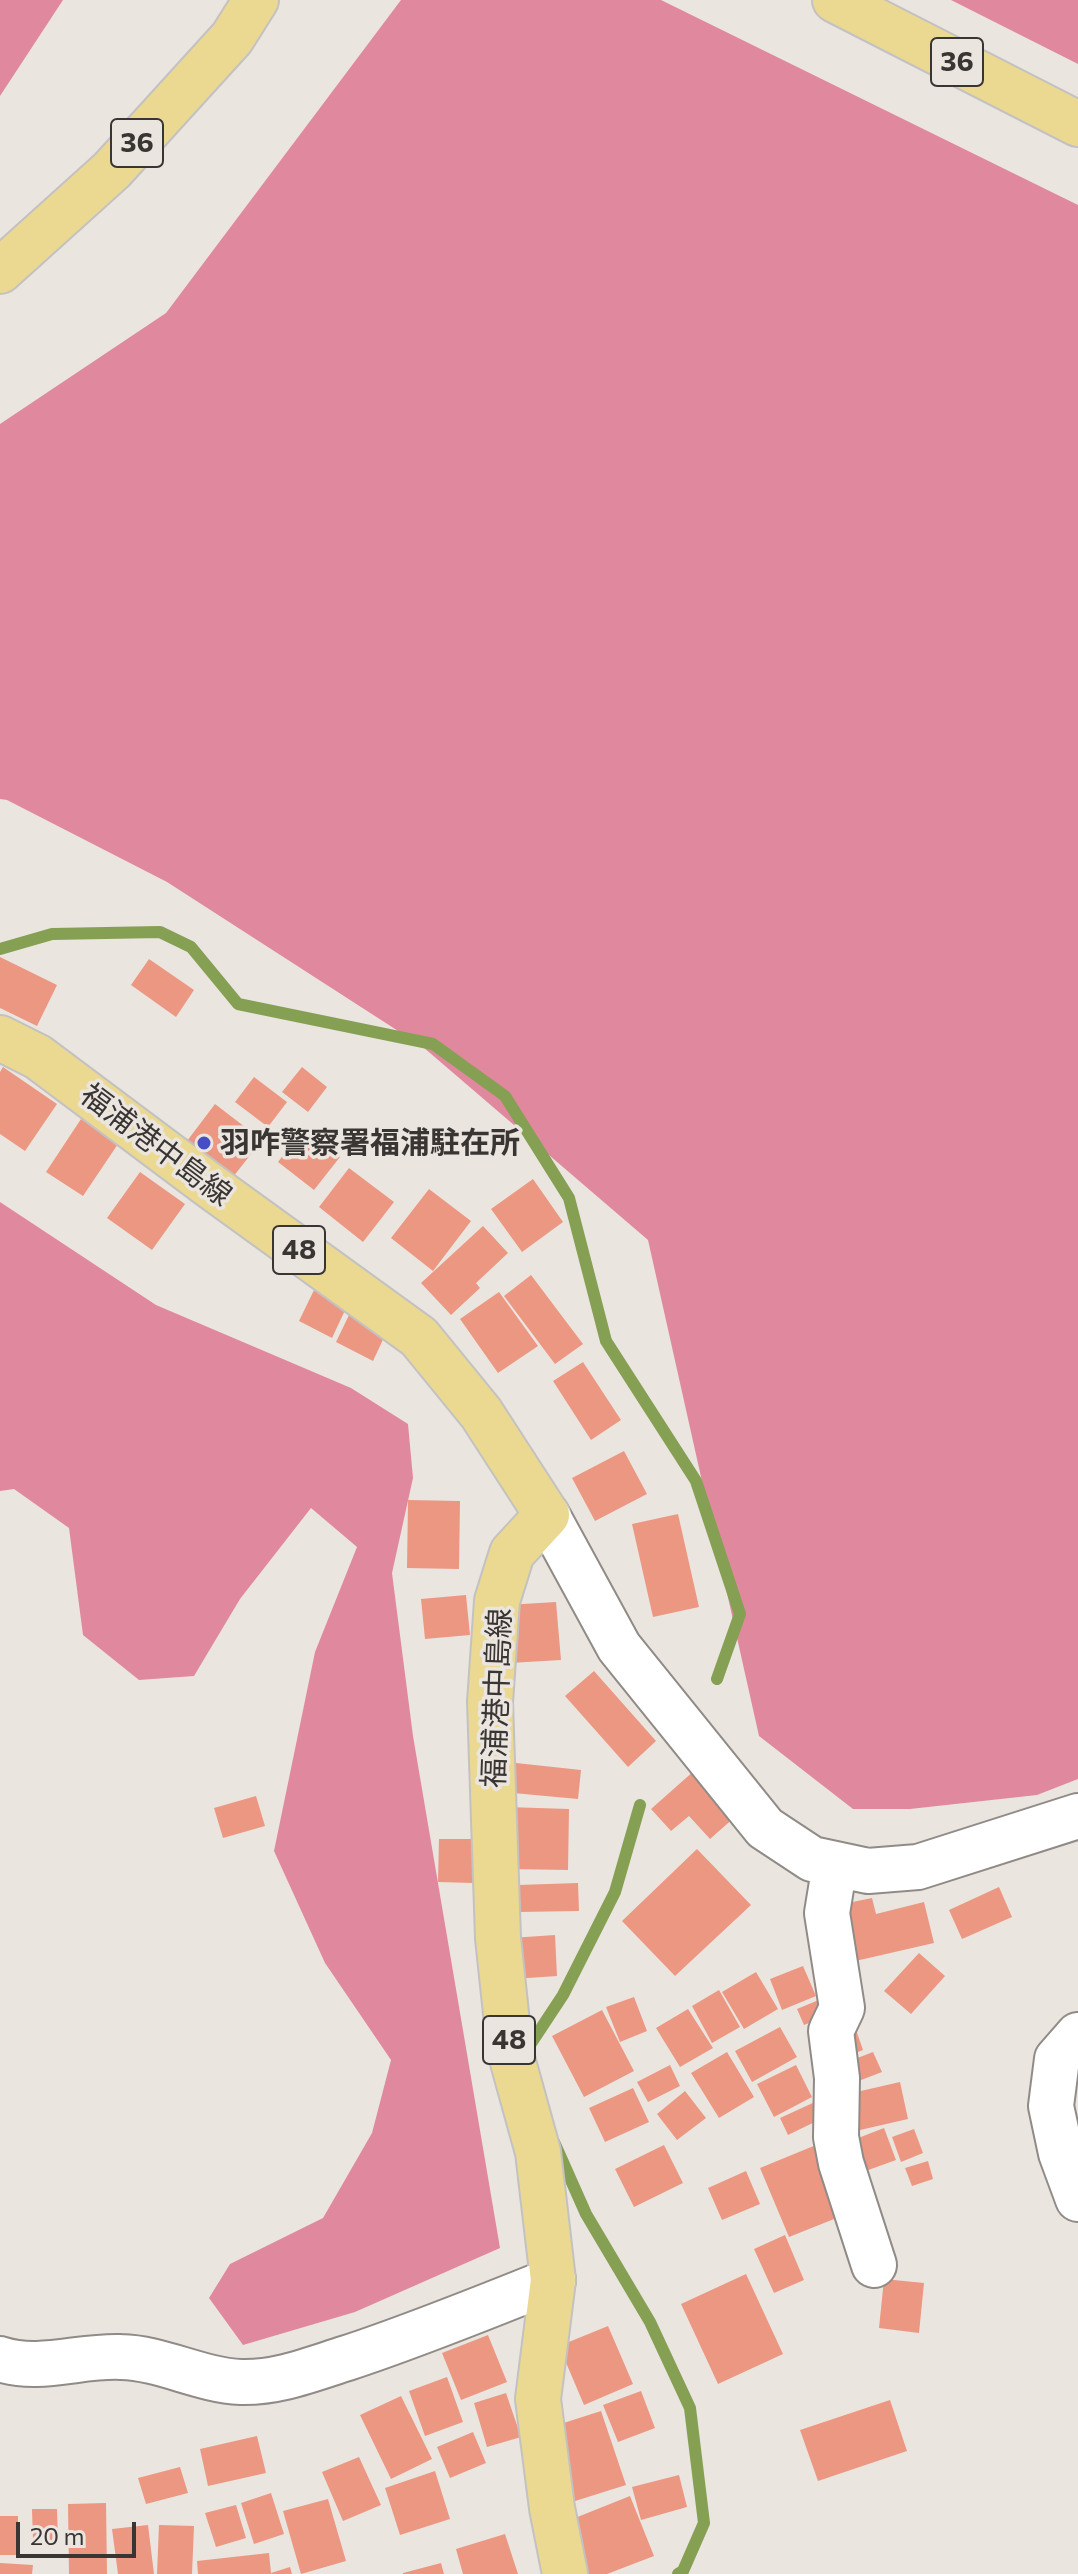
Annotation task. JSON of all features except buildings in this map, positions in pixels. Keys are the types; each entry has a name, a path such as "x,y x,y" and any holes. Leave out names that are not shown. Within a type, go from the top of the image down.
{"main road":[{"name":"36","path":"0,271 112,170 232,38 256,0"},
{"name":"36","path":"835,0 1078,124"},
{"name":"福浦港中島線","path":"0,1038 38,1057 419,1337 481,1413 547,1515 512,1553 497,1601 490,1702 498,1938 510,2051 538,2152 553,2280 538,2399 552,2508 565,2574"}],"street":[{"path":"547,1515 619,1647 765,1828 812,1859 868,1871 918,1867 1078,1816"},
{"path":"835,1864 827,1913 842,2008 831,2031 837,2078 836,2137 841,2163 874,2265"},
{"path":"1078,2035 1057,2059 1051,2106 1061,2153 1078,2199"},
{"path":"0,2359 18,2364 122,2357 162,2364 203,2377 242,2382 285,2378 391,2344 553,2280"}],"shaded area":[{"path":"0,0 63,0 0,96"},
{"path":"401,0 661,0 1078,205 1078,1779 1037,1795 910,1809 853,1809 759,1736 648,1240 423,1047 167,882 0,799 0,424 166,313"},
{"path":"951,0 1078,0 1078,64"},
{"path":"0,1202 156,1305 351,1388 408,1424 413,1478 392,1573 413,1736 500,2248 355,2312 243,2345 209,2298 230,2264 323,2218 372,2133 391,2060 325,1963 274,1851 315,1652 357,1547 311,1508 240,1599 194,1676 139,1680 83,1635 69,1528 14,1489 0,1491"}],"waterway":[{"path":"0,949 52,934 160,932 191,947 238,1004 433,1044 505,1096 569,1198 606,1341 696,1481 740,1614 717,1679"},
{"path":"530,2055 528,2048 563,1995 615,1892 640,1805"},
{"path":"554,2142 586,2214 650,2322 690,2408 704,2523 683,2571 678,2574"}],"place":[{"name":"羽咋警察署福浦駐在所","path":"204,1143"}]}
